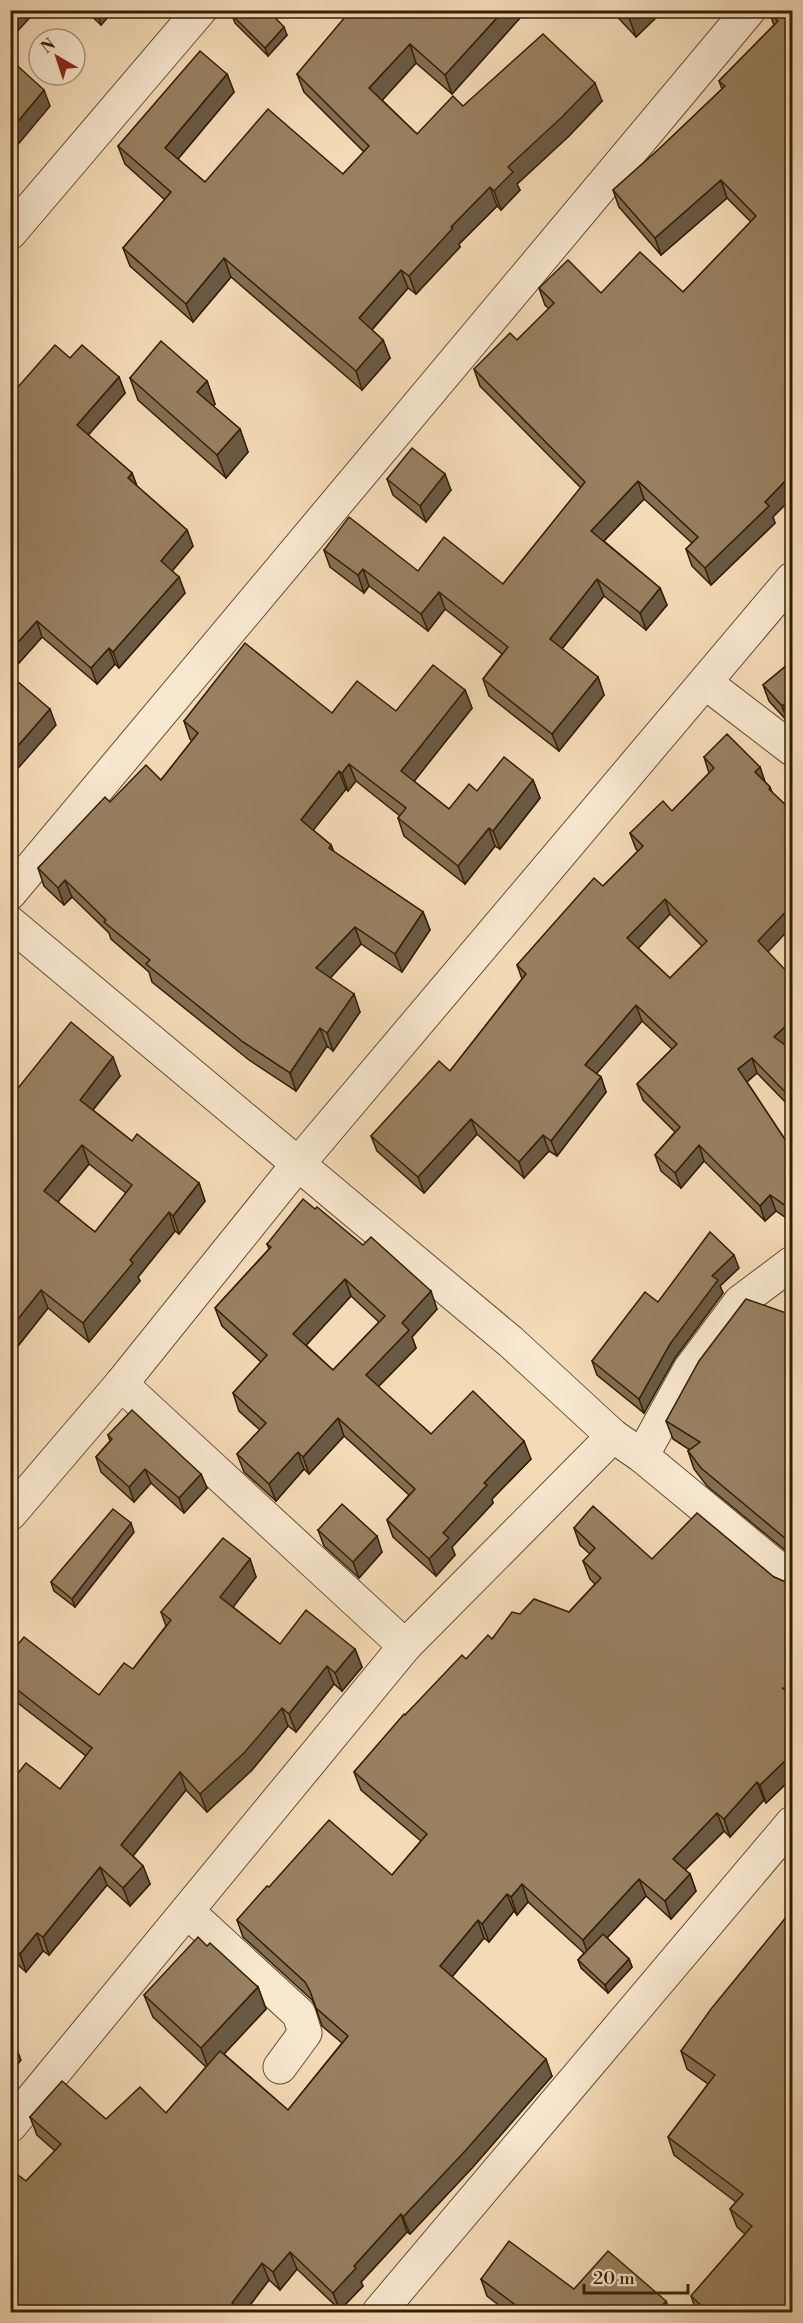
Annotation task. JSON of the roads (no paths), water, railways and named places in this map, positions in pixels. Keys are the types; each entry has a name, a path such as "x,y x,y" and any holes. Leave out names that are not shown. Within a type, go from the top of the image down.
{"street":[{"path":"10,893 749,10"},
{"path":"10,233 183,16"},
{"path":"10,1514 121,1384 298,1164 792,579"},
{"path":"706,682 792,749"},
{"path":"10,923 511,1342 613,1436 642,1456 792,1580"},
{"path":"642,1456 690,1369 740,1302 792,1263"},
{"path":"121,1384 405,1646"},
{"path":"10,2126 405,1646 613,1436"},
{"path":"379,2313 792,1823"},
{"path":"187,1911 299,2013 305,2033 280,2067"}]}
